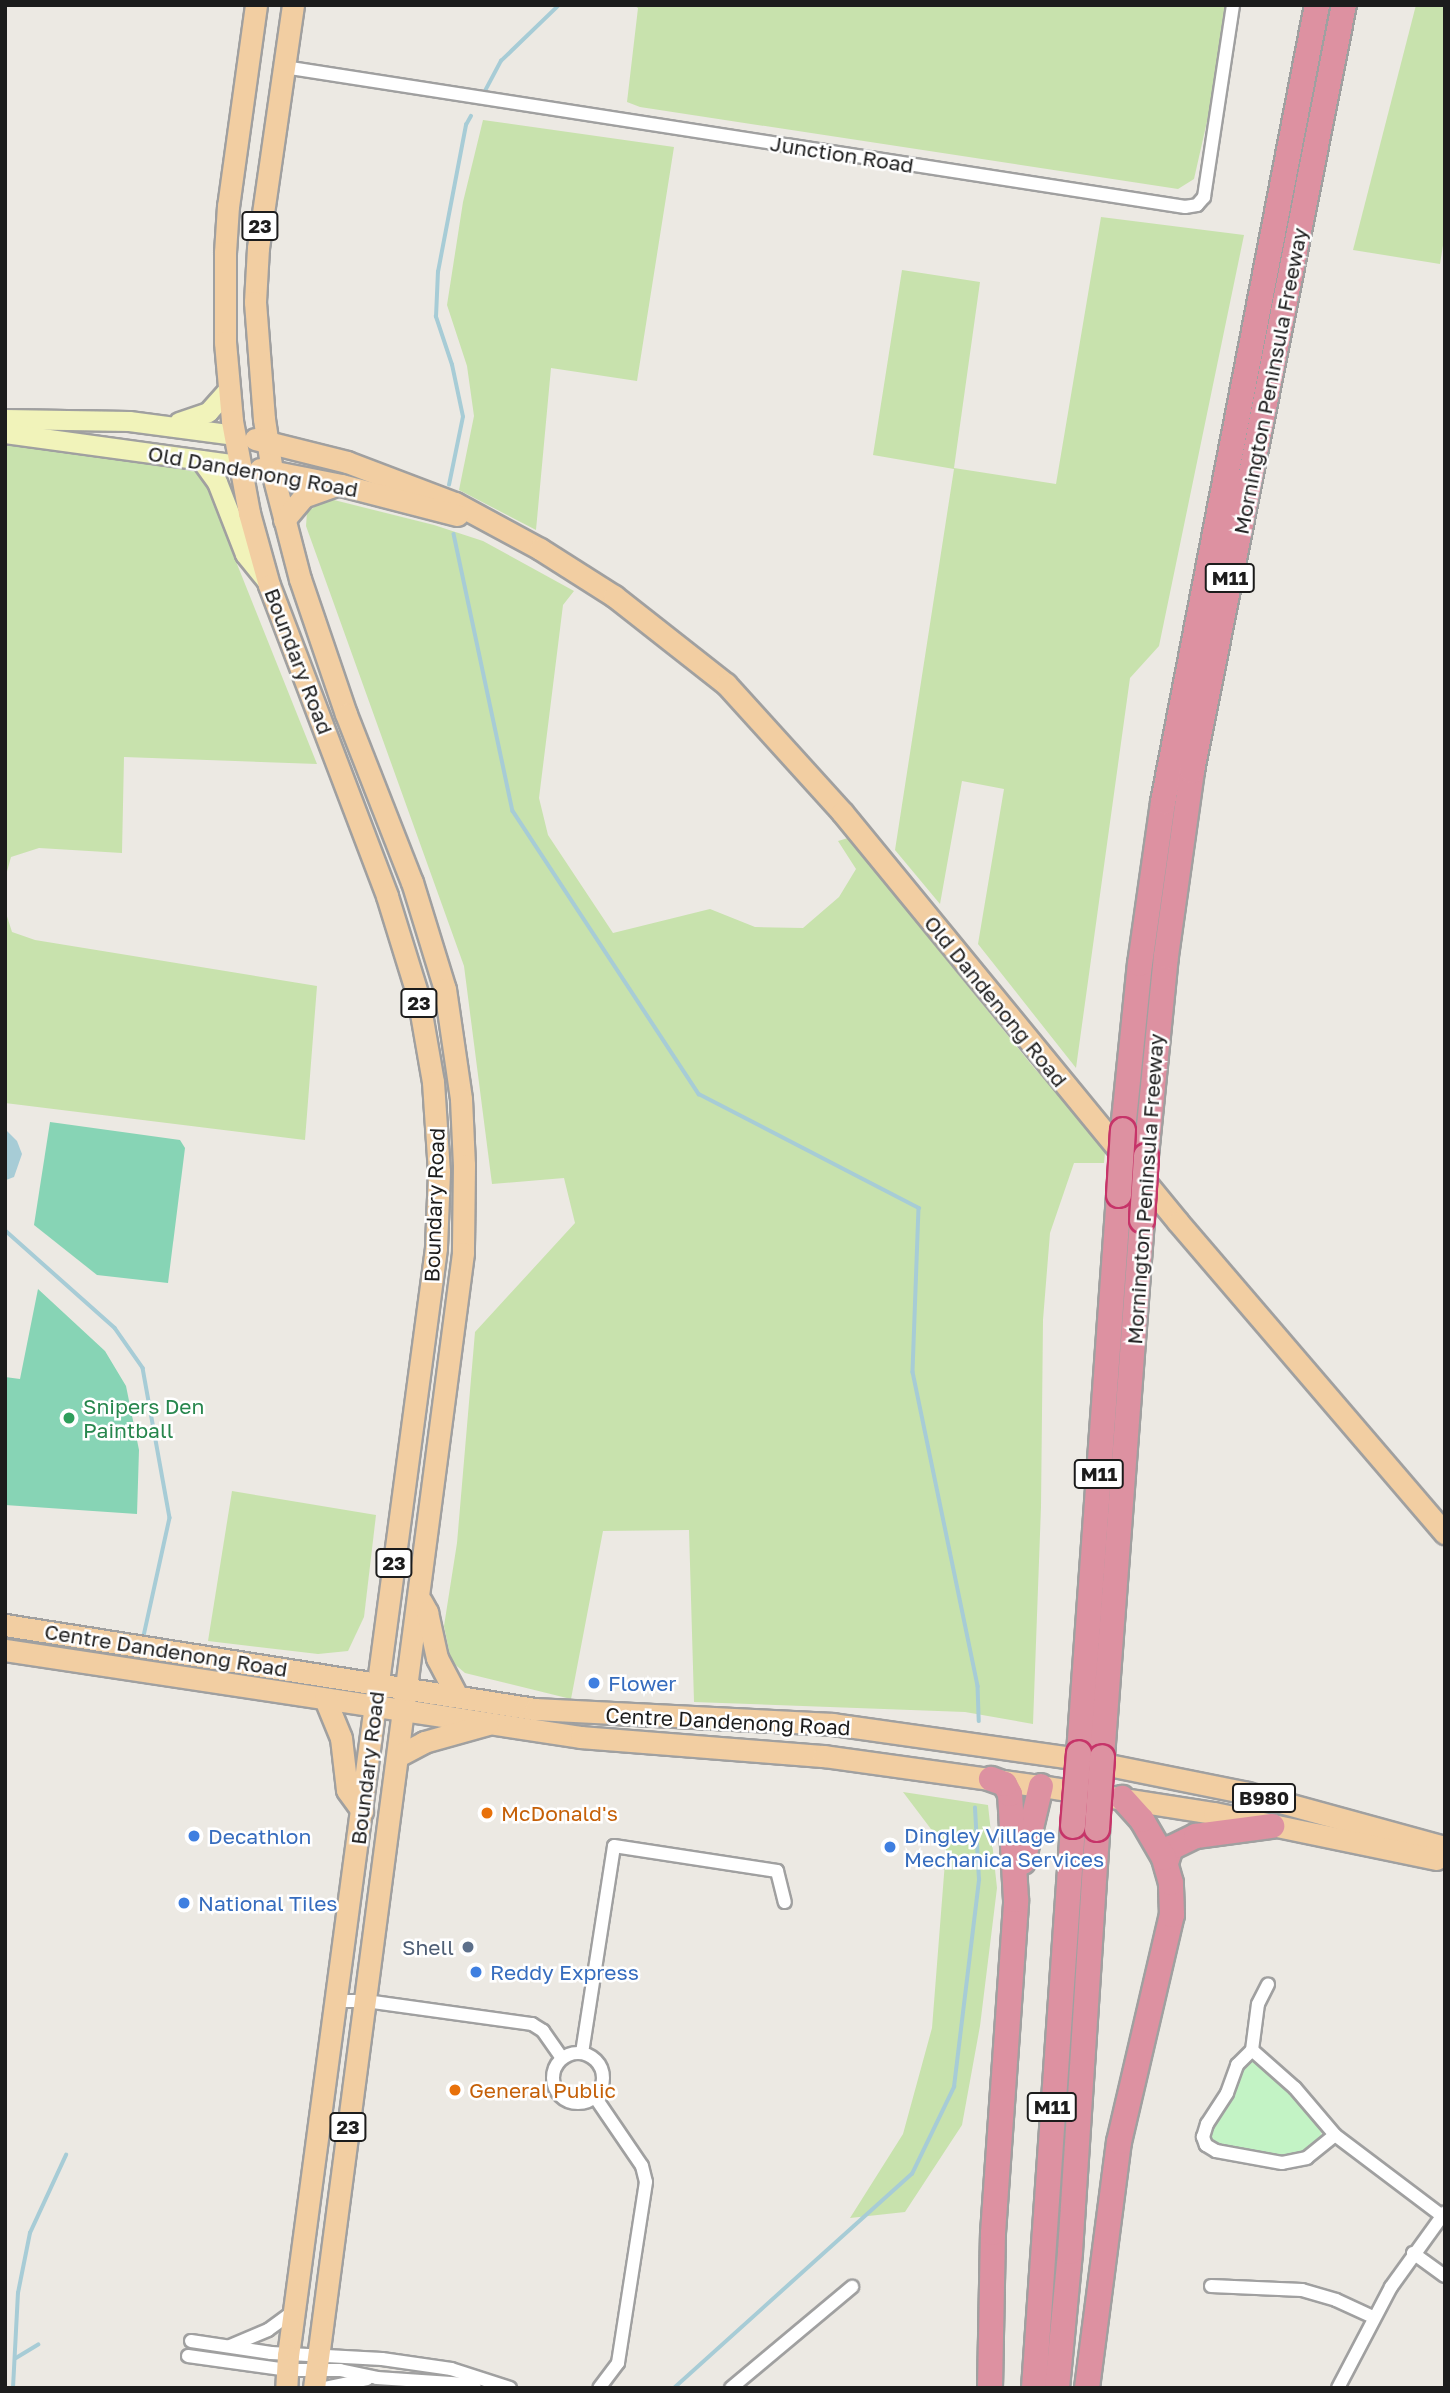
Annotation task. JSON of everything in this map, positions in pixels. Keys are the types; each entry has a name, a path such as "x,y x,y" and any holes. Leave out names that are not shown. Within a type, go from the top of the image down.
{"highway":[{"name":"Mornington Peninsula Freeway","path":"1057,2388 1070,2252 1085,1828 1085,1757 1119,1195 1140,964 1170,763 1317,5"},
{"name":"Mornington Peninsula Freeway","path":"1085,1757 1142,1220 1166,956 1192,771 1344,5"},
{"path":"990,2388 993,2233 1016,1900 1011,1798 1005,1784 991,1779"},
{"path":"1016,1900 1041,1786"},
{"path":"1087,2388 1119,2142 1172,1915 1171,1883 1166,1863 1142,1820 1122,1798"},
{"path":"1166,1863 1171,1848 1196,1836 1272,1826"},
{"name":"Mornington Peninsula Freeway","path":"1034,2388 1085,1828"}],"main road":[{"name":"Boundary Road","path":"256,5 233,169 225,252 229,389 235,435 269,585 387,897 418,996 433,1082 439,1172 436,1248 287,2371"},
{"name":"Boundary Road","path":"293,5 260,220 256,277 258,361 267,441 284,520 314,623 412,882 441,976 461,1099 463,1252 318,2375"},
{"path":"248,62 284,68"},
{"path":"168,425 208,412 229,389"},
{"name":"Old Dandenong Road","path":"5,419 168,425 267,441 347,462 448,499 575,570 659,628 726,684 842,812 1178,1222 1445,1533"},
{"name":"Old Dandenong Road","path":"5,433 272,471 341,485 496,526"},
{"path":"201,460 217,482 246,555 269,585"},
{"path":"284,520 303,497 323,488 341,485"},
{"path":"418,1596 427,1612 437,1658 453,1703"},
{"name":"Centre Dandenong Road","path":"5,1625 407,1688 453,1703 491,1723 631,1742 824,1756 1041,1786 1122,1798 1445,1860"},
{"name":"Centre Dandenong Road","path":"5,1650 404,1709 453,1703 585,1714 833,1724 1085,1757 1247,1793 1445,1847"},
{"path":"325,1699 341,1738 347,1790 362,1811"},
{"path":"398,1756 424,1742 491,1723"},
{"path":"1041,1786 1054,1772 1085,1757 1122,1798"},
{"path":"337,1994 355,1977 372,1953"}],"street":[{"name":"Junction Road","path":"284,68 1185,208 1197,205 1204,197 1233,5"},
{"path":"5,1662 29,1655"},
{"path":"582,2053 614,1846 777,1871 785,1902"},
{"path":"1268,1984 1258,2004 1252,2050 1237,2065 1227,2094 1207,2124 1203,2137 1206,2145 1225,2154 1282,2163 1307,2158 1335,2135"},
{"path":"337,1994 366,2001 532,2024 542,2031 562,2058"},
{"path":"1252,2050 1295,2088 1335,2135 1443,2214 1413,2253 1373,2316 1338,2388"},
{"path":"582,2053 597,2062 602,2069 601,2087 595,2097 579,2103 569,2102 556,2091 552,2073 562,2058 582,2053"},
{"path":"595,2097 642,2166 646,2182 618,2363 599,2388"},
{"path":"1413,2253 1445,2276"},
{"path":"1211,2286 1301,2290 1336,2300 1373,2316"},
{"path":"731,2388 852,2287"},
{"path":"226,2347 268,2330 294,2311"},
{"path":"191,2341 226,2347 287,2371"},
{"path":"188,2356 352,2380 377,2378"},
{"path":"318,2375 382,2359 451,2369 510,2388"},
{"path":"318,2375 340,2370 377,2378 466,2384 475,2388"}],"green space":[{"path":"633,5 1226,5 1213,95 1194,179 1178,189 640,107 627,102 638,8"},
{"path":"1416,5 1445,5 1445,233 1440,264 1353,250"},
{"path":"483,120 674,147 637,381 551,368 536,530 459,490 474,416 467,366 447,305 463,202"},
{"path":"1101,217 1244,235 1159,646 1130,678 1076,1068 978,944 1004,789 962,781 940,904 895,850 954,469 873,455 902,270 980,282 954,468 1056,484"},
{"path":"5,441 190,466 207,480 229,544 317,764 124,757 122,853 39,848 11,857 5,879"},
{"path":"334,500 434,525 483,541 574,591 563,605 539,798 548,835 613,933 710,909 755,927 803,928 839,897 856,869 838,841 848,838 1035,1069 1106,1143 1104,1163 1074,1163 1050,1233 1043,1320 1041,1507 1033,1724 965,1712 694,1702 689,1530 603,1531 571,1699 465,1673 451,1661 444,1626 457,1543 475,1332 575,1223 564,1178 492,1184 464,966 306,526 307,512 322,502"},
{"path":"5,910 12,932 35,940 317,986 305,1140 5,1103"},
{"path":"50,1122 180,1140 185,1148 168,1283 97,1275 34,1225"},
{"name":"Snipers Den Paintball","path":"38,1289 105,1351 126,1386 139,1450 137,1514 5,1505 5,1377 20,1379"},
{"path":"232,1491 376,1515 364,1617 348,1651 318,1654 208,1641"},
{"path":"903,1792 988,1805 997,1888 980,2026 962,2125 905,2212 850,2218 903,2134 932,2028 946,1849"},
{"path":"1251,2061 1257,2062 1292,2090 1316,2117 1322,2139 1305,2154 1281,2159 1228,2150 1210,2141 1211,2124 1239,2071"}],"water":[{"path":"5,1129 17,1141 22,1154 14,1177 6,1180"}],"waterway":[{"path":"485,91 501,61 559,5"},
{"path":"449,485 463,417 452,365 436,317 438,272 466,125 471,116"},
{"path":"454,534 513,811 699,1094 919,1208 913,1372 978,1686 979,1721"},
{"path":"5,1230 115,1328 143,1368 170,1518 144,1636"},
{"path":"674,2388 912,2174 954,2087 979,1880 975,1808"},
{"path":"13,2388 18,2293 30,2233 66,2155"},
{"path":"16,2358 38,2345"}],"place":[{"name":"Snipers Den Paintball","path":"69,1418"},
{"name":"Flower","path":"594,1683"},
{"name":"McDonald's","path":"487,1813"},
{"name":"Decathlon","path":"194,1836"},
{"name":"Dingley Village Mechanica Services","path":"890,1847"},
{"name":"National Tiles","path":"184,1903"},
{"name":"Shell","path":"468,1947"},
{"name":"Reddy Express","path":"476,1972"},
{"name":"General Public","path":"455,2090"}]}
